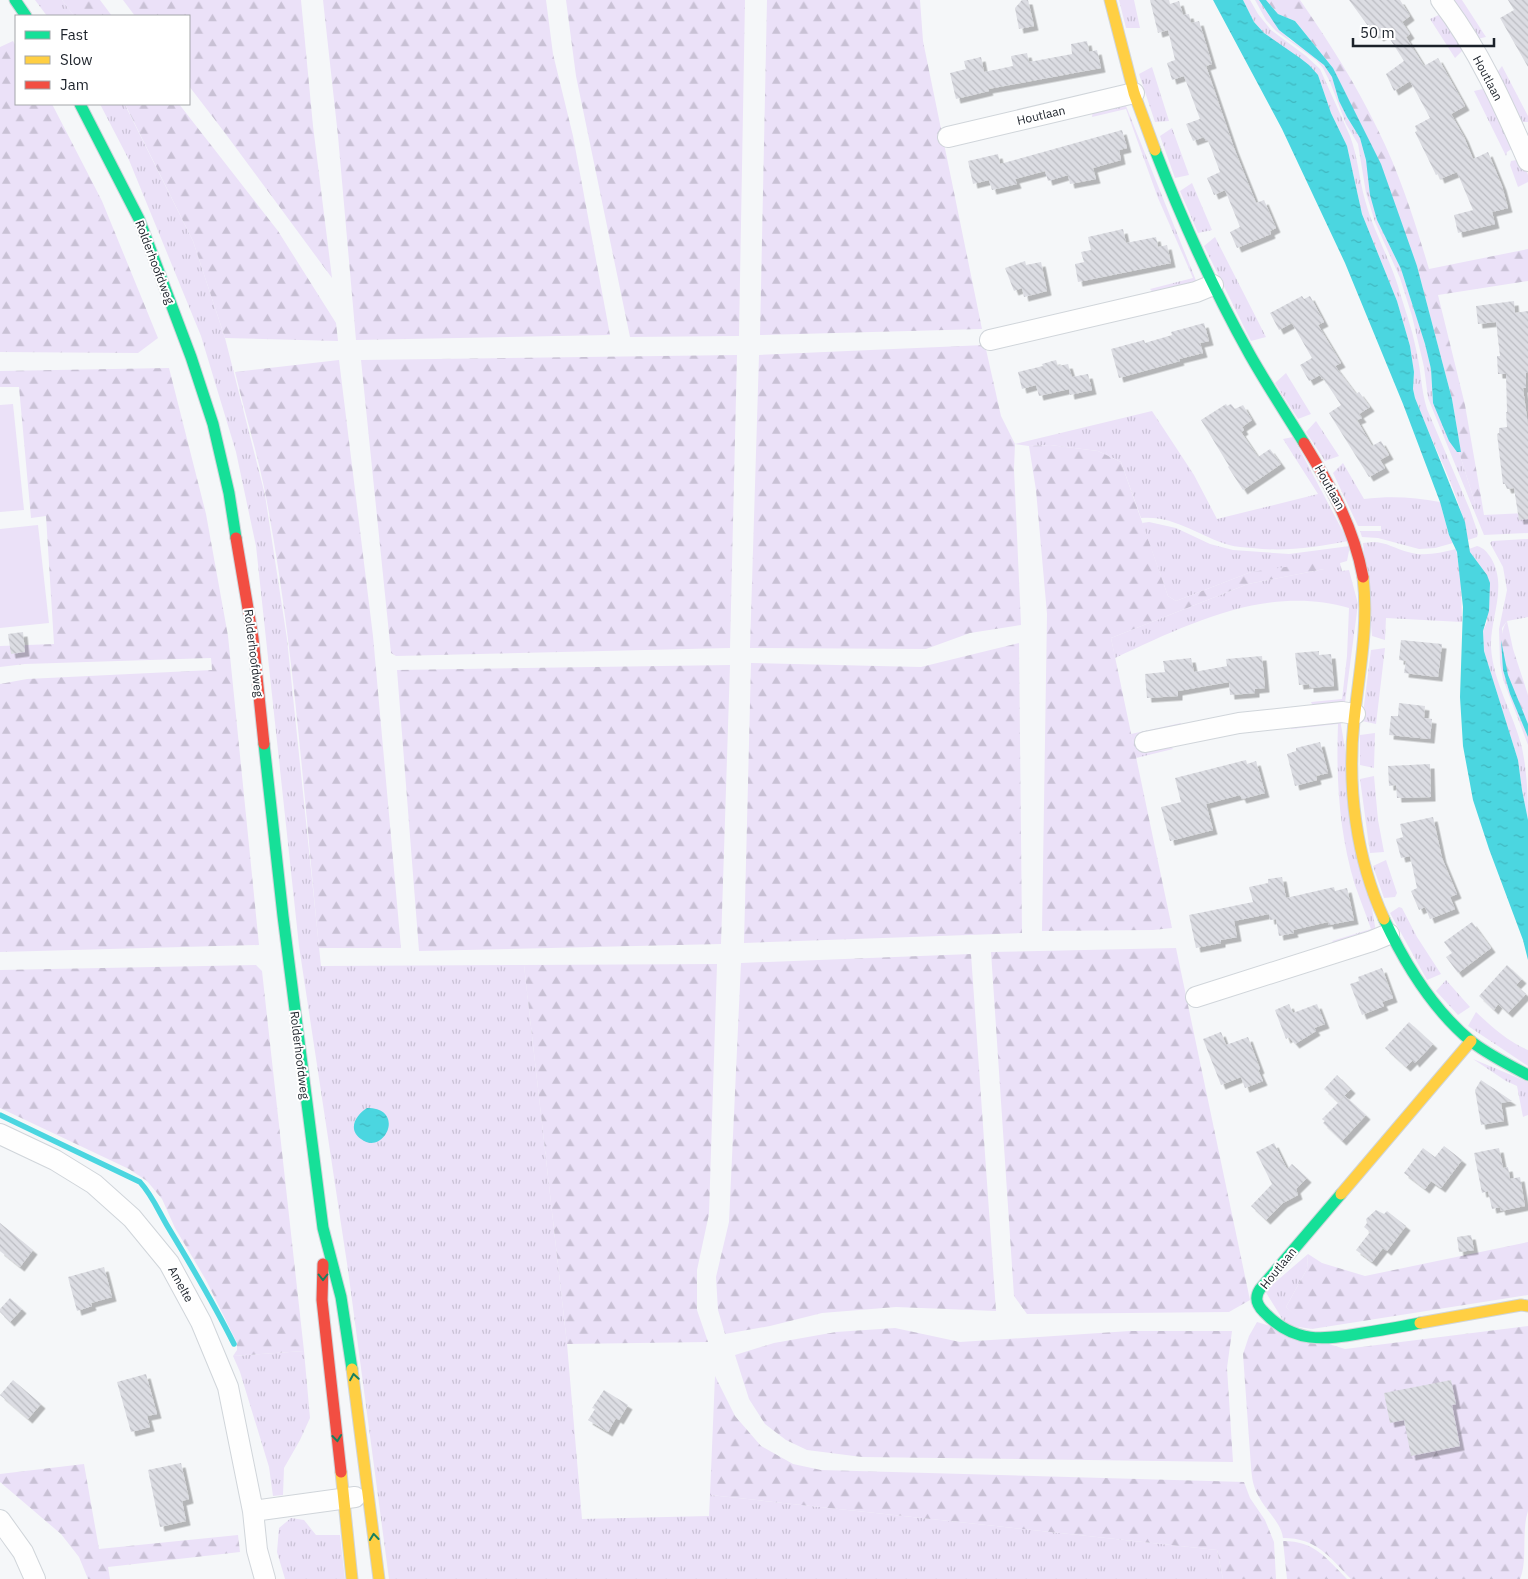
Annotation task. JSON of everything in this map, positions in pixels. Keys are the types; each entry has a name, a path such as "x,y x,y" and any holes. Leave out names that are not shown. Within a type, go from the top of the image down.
{"main road":[{"path":"15,0 25,15"},
{"name":"Houtlaan","path":"1110,0 1134,93 1171,191 1213,285 1250,355 1343,508 1356,542 1361,564 1365,635 1352,747 1352,779 1361,855 1374,896 1389,934 1427,994 1471,1040 1528,1075"},
{"name":"Rolderhoofdweg","path":"81,105 139,219 191,357 213,424 228,493 253,638 283,916 323,1228 342,1297 370,1495 379,1579"},
{"name":"Houtlaan","path":"1471,1040 1274,1272 1258,1294 1258,1302 1262,1310 1287,1332 1318,1340 1521,1305 1528,1306"},
{"name":"Rolderhoofdweg","path":"323,1228 322,1300 352,1579"}],"street":[{"name":"Houtlaan","path":"1440,0 1470,44 1490,80 1528,161"},
{"name":"Houtlaan","path":"948,137 1134,93"},
{"path":"990,340 1196,292 1213,285"},
{"path":"1145,742 1239,723 1342,712 1355,714"},
{"path":"1196,997 1372,942 1389,934"},
{"name":"Amelte","path":"0,1134 55,1160 94,1184 132,1218 169,1263 201,1322 228,1387 253,1511 257,1550 264,1579"},
{"path":"253,1511 370,1495"},
{"path":"0,1520 23,1552 35,1579"}],"green space":[{"path":"35,0 62,0 73,15 46,15"},
{"path":"62,0 100,0 111,15 73,15"},
{"path":"123,0 301,0 313,126 332,278 190,87 190,15 134,15"},
{"path":"323,0 546,0 553,54 573,136 610,335 356,340 338,136"},
{"path":"566,0 745,0 739,336 630,337 576,76"},
{"path":"767,0 920,0 923,41 982,329 760,335"},
{"path":"1119,0 1134,0 1140,28 1126,28"},
{"path":"1243,0 1250,0 1271,30 1320,69 1350,136 1368,211 1394,275 1410,325 1427,409 1470,510 1478,533 1477,537 1468,540 1452,485 1415,398 1410,346 1397,301 1362,214 1347,146 1331,113 1318,75 1264,33 1254,22"},
{"path":"1255,0 1259,0 1270,17 1289,39 1324,65 1332,77 1339,101 1360,138 1377,220 1401,269 1425,344 1431,369 1433,403 1459,452 1475,503 1482,503 1484,515 1528,513 1528,533 1484,535 1428,398 1424,367 1412,316 1400,278 1375,222 1366,193 1358,144 1346,124 1323,68 1316,60 1276,31 1266,20"},
{"path":"1266,0 1300,0 1342,64 1361,96 1386,147 1413,216 1429,269 1528,249 1528,281 1438,295 1465,405 1482,503 1475,503 1459,452 1461,452 1452,399 1417,266 1333,68 1295,21 1278,14"},
{"path":"1451,0 1462,0 1486,37 1477,39"},
{"path":"1443,13 1465,48 1455,58 1430,19"},
{"path":"13,41 15,44 15,105 53,105 102,201 158,338 138,353 0,352 0,47"},
{"path":"1502,66 1528,116 1528,122 1521,122 1496,74"},
{"path":"1152,67 1169,121 1155,122 1139,74"},
{"path":"1487,88 1516,146 1507,152 1506,156 1474,91"},
{"path":"1124,101 1197,283 1155,295 1150,289 1193,278 1158,198 1126,109 1092,117 1093,108"},
{"path":"101,105 125,105 193,241 225,338 265,495 287,639 321,966 524,965 567,1344 582,1519 709,1516 710,1495 1217,1550 1223,1579 389,1579 348,1270 299,946 256,546 236,452 201,336 129,160"},
{"path":"125,105 180,105 278,231 336,323 338,341 225,338 193,241"},
{"path":"1172,128 1189,175 1175,178 1160,136"},
{"path":"1522,159 1528,175 1528,182 1518,187 1510,165 1511,161"},
{"path":"1192,183 1212,230 1198,233 1180,191"},
{"path":"1215,237 1266,337 1251,341 1204,246"},
{"path":"985,345 1001,416 1015,444 1014,469 1021,625 970,633 926,649 750,648 759,355"},
{"path":"737,355 730,648 396,656 391,653 361,360"},
{"path":"339,360 373,636 401,948 319,948 291,665 276,552 263,481 235,372"},
{"path":"169,368 206,514 228,636 259,945 0,952 0,684 27,679 212,670 211,658 25,664 0,667 0,646 54,644 46,516 31,518 19,387 0,387 0,371"},
{"path":"1286,373 1311,414 1298,419 1275,383"},
{"path":"13,404 24,510 0,512 0,405"},
{"path":"1152,411 1194,475 1217,519 1318,494 1283,439 1293,437 1348,541 1288,549 1264,549 1229,545 1175,523 1153,518 1141,518 1121,462 1098,451 1050,445 1029,446 1015,444"},
{"path":"1316,421 1339,456 1325,461 1306,432"},
{"path":"1050,445 1098,451 1121,462 1168,596 1176,601 1251,572 1320,562 1324,569 1248,584 1111,638 1172,928 1153,930 1042,931 1047,614 1036,490 1029,446"},
{"path":"1343,463 1364,499 1402,498 1440,502 1453,543 1435,548 1419,549 1378,538 1362,537 1360,531 1381,531 1381,526 1358,526 1333,473"},
{"path":"1149,522 1176,528 1210,544 1233,550 1289,554 1350,546 1347,561 1340,563 1342,571 1349,570 1358,604 1345,703 1314,708 1311,702 1342,699 1347,656 1349,608 1319,602 1289,601 1259,604 1229,611 1171,632 1115,658 1111,638 1248,584 1324,569 1251,572 1176,601 1168,596 1142,523"},
{"path":"38,525 49,623 0,628 0,529"},
{"path":"1528,539 1528,617 1507,621 1502,628 1503,670 1510,694 1528,737 1528,745 1503,679 1500,663 1499,629 1507,590 1503,567 1490,543 1492,541"},
{"path":"1373,542 1420,554 1456,549 1461,580 1462,622 1386,618 1385,640 1372,636 1363,543"},
{"path":"1477,546 1485,550 1496,569 1498,591 1491,647 1496,673 1522,748 1527,784 1528,820 1518,760 1484,651 1483,631 1487,622 1487,575 1469,549"},
{"path":"1507,621 1513,649 1528,695 1528,724 1512,687 1503,658 1503,632"},
{"path":"1019,643 1022,933 744,943 751,663 921,667"},
{"path":"1385,648 1376,724 1362,721 1371,650"},
{"path":"730,665 721,944 419,951 397,670"},
{"path":"1340,719 1376,932 1338,947 1332,941 1371,929 1355,885 1345,846 1338,785 1338,724 1291,729 1292,721"},
{"path":"1181,723 1179,730 1136,740 1138,750 1168,743 1173,749 1136,758 1131,734"},
{"path":"1375,733 1374,768 1360,765 1360,735"},
{"path":"1374,776 1378,820 1384,852 1370,853 1360,779"},
{"path":"1386,860 1397,893 1395,897 1384,898 1373,866"},
{"path":"1399,907 1402,908 1417,937 1441,974 1427,980 1390,913"},
{"path":"1176,948 1250,1300 1229,1312 1027,1314 1014,1296 991,952"},
{"path":"971,954 996,1311 896,1307 822,1313 770,1326 725,1334 718,1310 716,1277 729,1222 741,963"},
{"path":"717,964 709,1214 697,1270 697,1310 708,1342 567,1344 524,965"},
{"path":"256,965 262,971 304,1351 233,1356 237,1350 237,1343 206,1280 175,1228 162,1199 147,1181 129,1169 0,1108 0,970"},
{"path":"1446,980 1470,1007 1458,1015 1436,991"},
{"path":"1476,1012 1507,1038 1528,1050 1528,1066 1468,1026"},
{"path":"1473,1059 1528,1082 1528,1115 1523,1117 1517,1086"},
{"path":"1528,1242 1528,1295 1312,1329 1286,1307 1307,1269 1308,1254 1322,1263 1365,1276"},
{"path":"1308,1254 1307,1269 1286,1307 1312,1329 1286,1325 1265,1291"},
{"path":"1257,1322 1345,1349 1528,1326 1528,1511 1525,1528 1524,1564 1520,1579 1351,1579 1329,1556 1314,1545 1305,1541 1283,1538 1282,1532 1257,1493 1252,1475 1243,1354 1249,1336"},
{"path":"895,1328 960,1342 1130,1331 1232,1331 1227,1368 1233,1462 862,1457 807,1450 786,1440 765,1424 749,1399 735,1355 774,1343 836,1332"},
{"path":"304,1351 310,1418 284,1468 283,1495 273,1496 269,1467 240,1372 233,1356"},
{"path":"715,1376 735,1416 761,1446 793,1464 821,1470 1244,1482 1250,1498 1265,1520 1274,1542 1276,1579 1223,1579 1217,1550 710,1495"},
{"path":"84,1464 99,1549 238,1535 240,1552 108,1567 110,1579 88,1579 79,1557 61,1534 0,1482 0,1474"},
{"path":"291,1518 304,1520 316,1535 340,1535 345,1579 285,1579 277,1552 279,1528"},
{"path":"1283,1541 1312,1547 1347,1579 1287,1579"}],"water":[{"path":"1213,0 1243,0 1254,22 1264,33 1309,65 1318,75 1331,113 1347,146 1362,214 1397,301 1410,346 1415,398 1465,522 1470,552 1487,575 1490,583 1489,611 1483,631 1484,651 1518,760 1528,820 1528,960 1523,940 1473,800 1463,746 1460,697 1463,607 1457,552 1449,535 1440,502 1403,404 1345,263 1282,129"},
{"path":"1259,0 1266,0 1278,14 1295,21 1333,68 1381,164 1417,266 1452,399 1461,452 1457,452 1449,441 1433,403 1431,369 1425,344 1401,269 1377,220 1370,195 1366,160 1360,138 1339,101 1332,77 1324,65 1279,30"},
{"path":"1501,640 1508,675 1528,724 1528,737 1510,694 1503,670"},
{"path":"367,1108 379,1110 386,1115 389,1123 384,1137 377,1142 370,1143 361,1139 354,1131 355,1122 359,1114"}],"building":[{"path":"1022,0 1028,0 1034,26 1019,29 1015,8"},
{"path":"1150,0 1169,0 1170,4 1179,1 1183,15 1189,14 1191,23 1199,21 1212,64 1206,66 1234,148 1256,203 1264,200 1276,228 1270,231 1271,234 1237,248 1230,232 1240,227 1225,190 1214,195 1207,178 1220,172 1208,140 1206,141 1204,137 1193,141 1186,124 1200,119 1184,76 1172,80 1167,63 1175,60 1168,30 1158,33"},
{"path":"1349,0 1400,0 1410,16 1402,22 1410,34 1406,37 1424,66 1438,58 1465,106 1451,114 1464,137 1473,159 1488,152 1502,186 1508,208 1492,212 1495,224 1458,233 1454,215 1473,210 1457,172 1440,179 1438,174 1436,175 1415,132 1417,131 1415,126 1430,118 1410,81 1394,91 1386,74 1404,61 1386,33 1379,37 1376,33 1374,34"},
{"path":"1508,0 1528,0 1528,67 1500,18 1514,10"},
{"path":"1087,41 1089,52 1097,50 1101,68 988,89 989,91 956,99 950,73 966,69 964,61 981,57 984,72 1013,66 1011,56 1027,53 1029,62 1072,54 1071,44"},
{"path":"1122,130 1127,148 1119,150 1121,160 1093,168 1096,179 1070,184 1068,175 1048,181 1045,171 1015,179 1017,184 992,190 989,180 973,184 968,161 998,154 1000,164"},
{"path":"1123,229 1126,243 1156,237 1158,247 1167,245 1171,263 1078,282 1075,264 1084,262 1081,252 1091,250 1088,237"},
{"path":"1025,261 1026,265 1041,262 1047,291 1024,297 1022,288 1014,291 1005,268"},
{"path":"1302,296 1304,299 1310,296 1324,322 1318,325 1341,363 1335,366 1356,394 1359,392 1370,407 1359,414 1362,418 1357,420 1372,446 1381,441 1389,455 1380,460 1385,468 1369,477 1329,413 1341,405 1320,375 1309,381 1300,365 1312,358 1292,323 1279,330 1270,313"},
{"path":"1514,301 1515,313 1528,311 1528,373 1526,373 1526,388 1523,388 1528,426 1528,519 1519,520 1514,488 1507,489 1505,484 1503,484 1497,434 1499,433 1499,428 1507,427 1507,412 1506,374 1498,374 1497,356 1500,356 1496,322 1478,324 1476,306"},
{"path":"1204,323 1209,341 1200,343 1203,353 1119,378 1111,349 1144,340 1145,343 1172,335 1171,332"},
{"path":"1056,360 1058,366 1068,364 1072,377 1088,374 1092,390 1070,395 1069,389 1039,396 1036,385 1022,389 1018,372 1043,366 1042,364"},
{"path":"1226,404 1227,406 1231,404 1235,409 1243,405 1252,420 1242,427 1244,430 1241,432 1258,457 1270,449 1281,464 1243,490 1201,420"},
{"path":"23,632 25,652 11,654 8,634"},
{"path":"1401,640 1442,644 1438,677 1404,673 1406,661 1399,660"},
{"path":"1319,651 1319,655 1331,654 1334,686 1309,688 1309,684 1299,685 1295,653"},
{"path":"1262,656 1265,688 1255,689 1255,693 1230,695 1229,682 1178,691 1178,696 1147,698 1145,674 1165,672 1163,661 1191,658 1194,672 1227,666 1226,659"},
{"path":"1399,703 1425,706 1424,718 1432,719 1430,739 1389,735 1391,716 1398,716"},
{"path":"1320,742 1328,773 1316,776 1317,780 1295,786 1287,754 1296,751 1296,748"},
{"path":"1246,760 1247,764 1256,761 1265,793 1242,799 1240,795 1206,804 1213,830 1170,841 1161,807 1181,802 1175,778"},
{"path":"1430,764 1431,797 1397,798 1396,785 1389,786 1388,766"},
{"path":"1433,817 1442,858 1457,894 1450,897 1455,909 1430,919 1425,907 1419,910 1411,891 1417,888 1410,856 1401,858 1396,839 1403,837 1400,824"},
{"path":"1282,877 1286,898 1334,887 1335,891 1347,888 1354,920 1329,925 1328,922 1293,930 1294,933 1279,936 1276,919 1270,920 1269,914 1234,921 1237,937 1221,940 1221,943 1196,948 1189,915 1253,902 1249,887 1268,883 1268,879"},
{"path":"1472,922 1491,948 1458,973 1446,957 1452,953 1444,942"},
{"path":"1507,965 1522,979 1516,985 1526,994 1508,1013 1498,1004 1494,1010 1479,996"},
{"path":"1382,968 1393,998 1382,1002 1384,1006 1362,1015 1350,984 1359,981 1358,977"},
{"path":"1289,1004 1293,1013 1317,1004 1325,1024 1314,1028 1316,1031 1295,1044 1289,1037 1286,1039 1275,1010"},
{"path":"1409,1022 1433,1044 1415,1063 1413,1060 1406,1067 1385,1048"},
{"path":"1221,1032 1226,1045 1248,1037 1263,1081 1245,1088 1241,1077 1221,1085 1203,1039"},
{"path":"1337,1075 1351,1089 1338,1102 1324,1089"},
{"path":"1481,1080 1512,1101 1501,1103 1504,1121 1481,1125 1475,1090"},
{"path":"1345,1096 1366,1115 1342,1141 1323,1123 1325,1121 1322,1119"},
{"path":"1274,1143 1287,1169 1292,1164 1307,1178 1296,1189 1298,1195 1283,1203 1266,1220 1251,1206 1272,1184 1256,1152"},
{"path":"1444,1146 1462,1160 1441,1188 1431,1181 1425,1189 1404,1173 1423,1148 1435,1157"},
{"path":"1499,1148 1503,1168 1508,1167 1510,1179 1520,1177 1525,1206 1501,1211 1500,1207 1492,1209 1488,1191 1482,1193 1474,1153"},
{"path":"1376,1210 1384,1214 1387,1211 1406,1226 1387,1251 1383,1248 1372,1262 1356,1250 1370,1232 1364,1227 1367,1223 1366,1219"},
{"path":"0,1223 33,1250 20,1267 0,1251"},
{"path":"1471,1235 1474,1250 1459,1252 1457,1237"},
{"path":"104,1267 112,1297 91,1303 92,1306 77,1311 68,1277"},
{"path":"10,1298 22,1309 10,1322 0,1312 0,1309"},
{"path":"146,1374 157,1414 147,1416 150,1427 131,1432 117,1382"},
{"path":"13,1380 41,1404 28,1419 0,1395"},
{"path":"1451,1380 1456,1404 1452,1405 1460,1446 1411,1456 1404,1420 1390,1423 1384,1393"},
{"path":"604,1390 628,1405 619,1420 616,1418 608,1432 588,1420 595,1409 592,1408"},
{"path":"181,1463 189,1499 182,1501 186,1521 160,1527 148,1470"}],"waterway":[{"path":"0,1115 140,1182 152,1198 194,1270 234,1344"}],"traffic: fast":[{"path":"15,0 25,15"},
{"path":"81,105 139,219 191,357 213,424 229,493 236,538"},
{"path":"1155,150 1187,228 1223,305 1256,366 1304,443"},
{"path":"264,744 283,916 323,1228 341,1297 352,1369"},
{"path":"1384,919 1401,953 1421,985 1445,1016 1479,1047 1528,1075"},
{"path":"1341,1194 1260,1289 1257,1298 1260,1307 1275,1322 1287,1330 1298,1335 1310,1337 1335,1337 1420,1323"}],"traffic: slow":[{"path":"1110,0 1134,93 1155,150"},
{"path":"1363,577 1365,613 1352,746 1353,797 1360,847 1374,896 1384,919"},
{"path":"1341,1194 1471,1041"},
{"path":"1420,1323 1521,1305 1528,1306"},
{"path":"352,1369 379,1579"},
{"path":"341,1472 352,1579"}],"traffic: jam":[{"path":"1304,443 1340,507 1359,558 1363,577"},
{"path":"236,538 253,638 264,744"},
{"path":"323,1264 322,1300 341,1472"}]}
